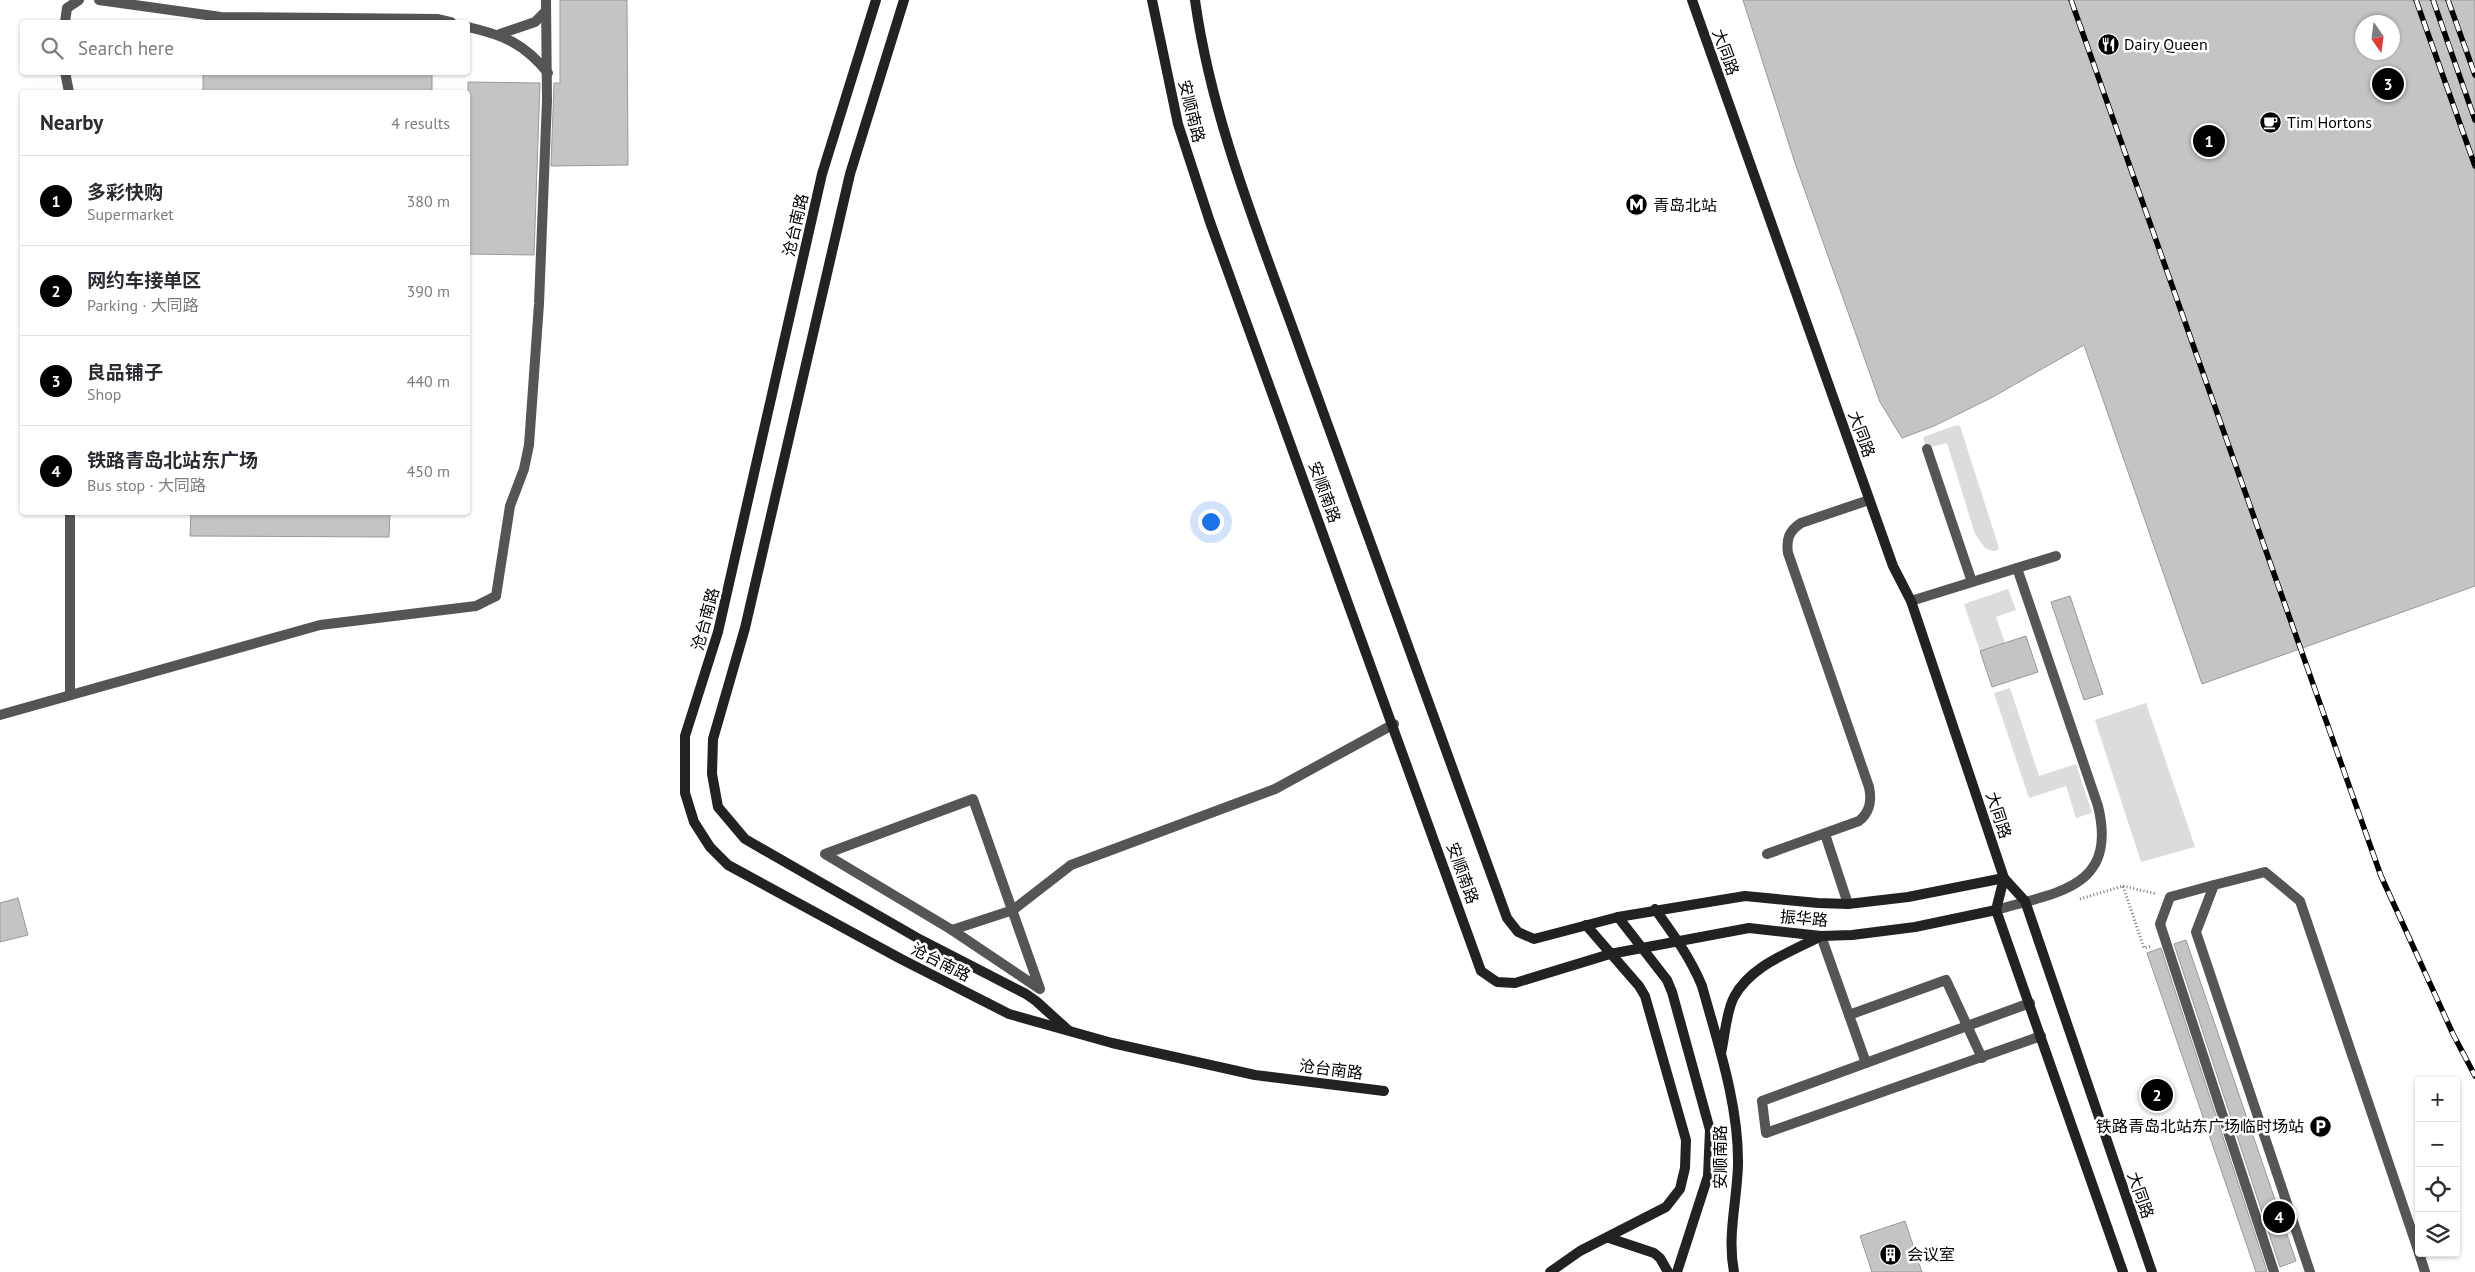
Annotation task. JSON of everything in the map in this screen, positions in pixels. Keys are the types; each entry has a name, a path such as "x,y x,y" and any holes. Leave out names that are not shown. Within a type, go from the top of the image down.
{"street":[{"path":"65,20 66,8 79,0"},
{"path":"99,0 221,17 438,20"},
{"path":"0,715 320,625 476,606 496,596 510,506 524,470 529,445 539,295 548,73 546,0"},
{"name":"沧台南路","path":"876,0 822,174 718,632 685,736 685,793 694,822 710,847 728,866 901,959 1009,1014 1070,1032 1255,1076 1384,1091"},
{"name":"沧台南路","path":"904,0 850,174 745,628 713,739 712,774 718,807 745,839 921,940 1026,994 1070,1032"},
{"name":"安顺南路","path":"1152,0 1178,124 1210,222 1482,970 1497,982"},
{"name":"安顺南路","path":"1195,0 1225,131 1356,507 1507,918 1518,932 1534,939"},
{"name":"大同路","path":"1692,0 1893,566 1911,601 2004,878 2024,901 2152,1272"},
{"path":"500,34 535,22 546,12"},
{"path":"470,27 500,34 526,50 548,73"},
{"path":"65,75 68,90"},
{"path":"1927,449 1972,582"},
{"path":"1767,854 1859,822 1867,814 1871,795 1786,544 1792,529 1801,523 1870,500"},
{"path":"70,515 70,695"},
{"path":"1911,601 2056,556"},
{"path":"1996,910 2067,888 2087,876 2094,868 2100,854 2103,831 2098,806 2017,568"},
{"path":"952,930 1013,910 1071,865 1275,789 1394,724"},
{"path":"973,799 1013,910 1040,989 952,930 825,854 973,799"},
{"path":"1825,834 1848,904"},
{"path":"2274,1272 2160,924 2170,897 2265,872 2300,901 2415,1241"},
{"path":"2004,878 1996,910 2123,1272"},
{"name":"振华路","path":"1534,939 1655,909 1745,896 1848,904 1908,897 2004,878"},
{"path":"2214,885 2196,932 2310,1272"},
{"name":"安顺南路","path":"1655,909 1678,940 1702,986 1736,1121 1738,1165 1731,1240 1734,1272"},
{"name":"振华路","path":"1497,982 1514,983 1610,954 1749,928 1821,936 1852,935 1915,927 1996,910"},
{"path":"1618,917 1667,980 1710,1130 1708,1176 1677,1272"},
{"name":"安顺南路","path":"1550,1272 1580,1251 1666,1208 1680,1189 1685,1168 1686,1140 1645,996 1639,986 1586,925"},
{"path":"1720,1054 1733,998 1744,981 1761,967 1821,936 1866,1063"},
{"path":"1850,1014 1946,980 1969,1025 1982,1058"},
{"path":"2030,1003 1762,1101 1766,1133 2041,1036"},
{"path":"1609,1238 1654,1254 1660,1258 1668,1272"},
{"path":"2420,1257 2425,1272"}],"path":[{"path":"2076,900 2123,886 2170,897"},
{"path":"2123,886 2144,948 2165,942"}],"shaded area":[{"path":"1957,425 1960,426 1999,548 1998,550 1993,551 1985,548 1975,534 1947,443 1926,448 1923,437"},
{"path":"2008,589 2016,610 1996,617 2005,643 1980,651 1964,604"},
{"path":"2010,688 2039,776 2076,764 2092,813 2076,818 2066,786 2029,798 1994,693"},
{"path":"2146,703 2195,847 2141,862 2095,720"}],"building":[{"path":"560,0 627,0 628,165 551,166 554,83 560,83"},
{"path":"1743,0 2475,0 2475,586 2202,684 2084,345 1991,398 1934,426 1902,438 1880,402 1795,163"},
{"path":"203,75 432,75 432,90 203,90"},
{"path":"468,82 540,83 534,255 470,254 470,90 468,90"},
{"path":"191,515 390,515 389,537 190,536"},
{"path":"2070,596 2103,694 2084,700 2051,602"},
{"path":"2026,636 2038,672 1992,687 1980,651"},
{"path":"18,898 28,935 0,942 0,903"},
{"path":"2186,940 2296,1261 2280,1267 2174,944"},
{"path":"2161,948 2267,1271 2264,1272 2256,1272 2147,953"},
{"name":"会议室","path":"1905,1221 1922,1272 1872,1272 1860,1236"}],"railway":[{"path":"2071,0 2381,876 2453,1034 2475,1076"},
{"path":"2416,0 2475,166"},
{"path":"2433,0 2475,120"},
{"path":"2448,0 2475,75"}],"place":[{"name":"Dairy Queen","path":"2108,44"},
{"name":"良品铺子","path":"2388,84"},
{"name":"Tim Hortons","path":"2271,122"},
{"name":"多彩快购","path":"2209,141"},
{"name":"青岛北站","path":"1637,205"},
{"name":"网约车接单区","path":"2157,1095"},
{"name":"铁路青岛北站东广场临时场站","path":"2320,1126"},
{"name":"铁路青岛北站东广场","path":"2279,1217"},
{"name":"会议室","path":"1891,1254"}]}
